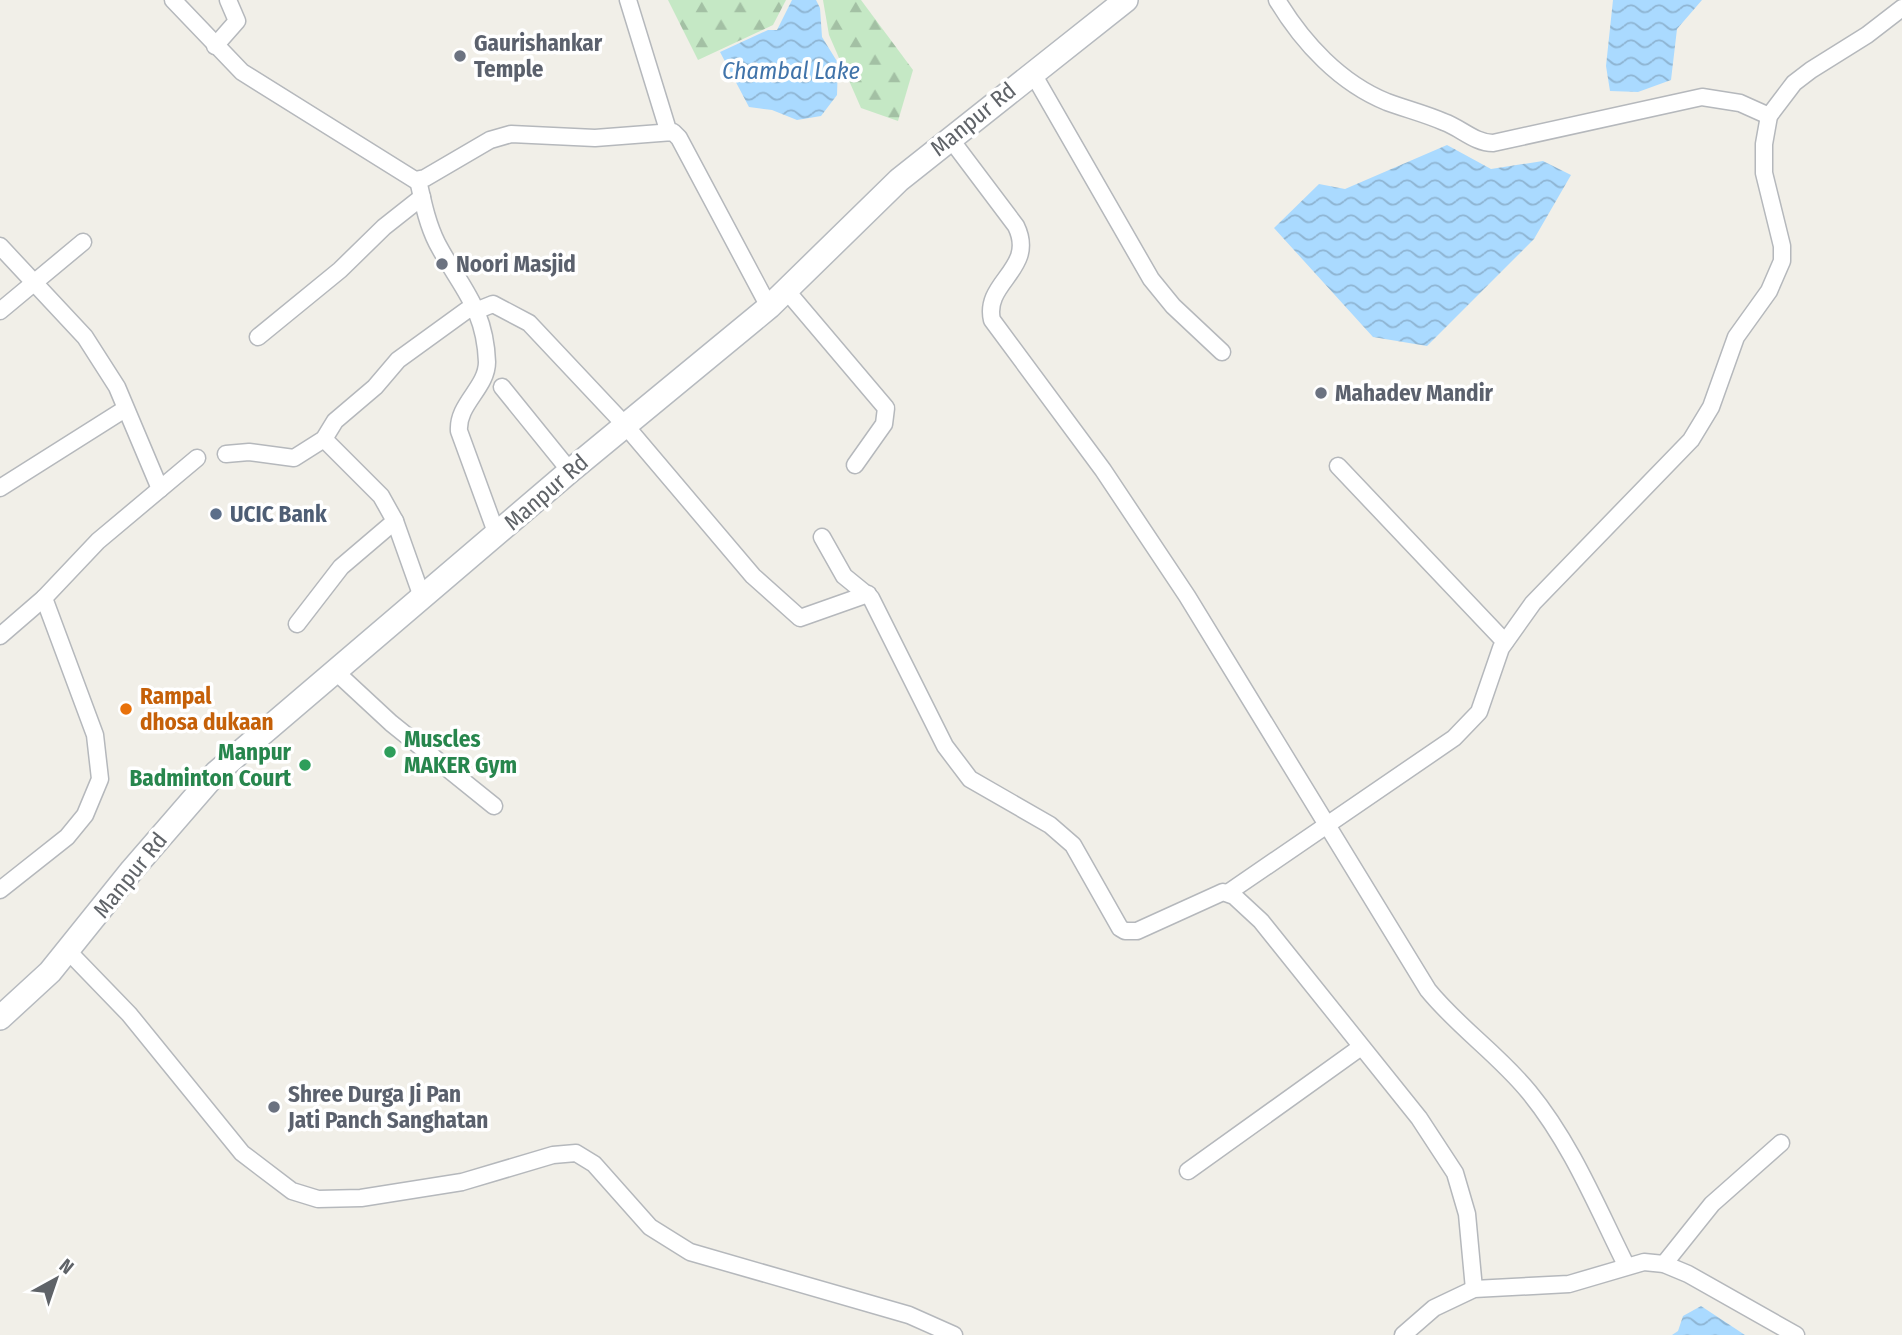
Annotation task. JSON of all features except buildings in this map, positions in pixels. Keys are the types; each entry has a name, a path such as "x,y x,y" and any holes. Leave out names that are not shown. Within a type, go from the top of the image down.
{"main road":[{"name":"Manpur Rd","path":"0,1018 31,993 216,773 570,471 769,307 899,180 949,137 1126,0"}],"street":[{"path":"173,0 215,46 265,89 408,177 418,180 490,140 511,134 595,138 668,130"},
{"path":"215,46 237,20 229,0"},
{"path":"628,0 668,130 679,138 769,307"},
{"path":"1277,0 1317,52 1347,80 1387,102 1443,121 1480,142 1493,143 1702,97 1740,103 1769,116"},
{"path":"822,537 844,576 867,594 945,746 958,766 987,790 1062,833 1083,858 1120,928 1125,931 1137,930 1217,892 1229,892 1273,859 1328,826 1454,738 1471,723 1484,704 1492,671 1505,642 1533,603 1691,440 1711,407 1736,337 1778,274 1782,246 1764,173 1764,144 1769,116 1794,83 1867,35 1902,8"},
{"path":"1032,72 1151,279 1173,306 1222,352"},
{"path":"949,137 1022,238 1023,251 990,304 992,320 1102,470 1187,596 1428,990 1450,1017 1529,1092 1549,1120 1626,1265"},
{"path":"418,180 437,242 478,310 486,368 460,418 459,431 497,535"},
{"path":"258,337 340,270 384,227 422,197"},
{"path":"0,311 83,242"},
{"path":"0,246 85,337 117,387 160,489"},
{"path":"786,290 887,408 884,424 855,465"},
{"path":"226,454 249,452 294,458 324,439 335,421 375,387 398,360 467,310 478,310 493,304 528,323 625,425 753,576 800,618 867,594"},
{"path":"502,387 570,471"},
{"path":"0,488 125,409"},
{"path":"324,439 381,496 395,521 422,597"},
{"path":"0,636 44,598 98,541 197,458"},
{"path":"1338,466 1505,642"},
{"path":"297,624 341,567 395,521"},
{"path":"0,890 67,837 85,815 100,779 95,734 44,598"},
{"path":"336,672 391,723 494,806"},
{"path":"1229,892 1261,921 1362,1046 1419,1118 1455,1173 1468,1214 1474,1289"},
{"path":"68,951 129,1014 242,1153 292,1191 318,1199 361,1198 462,1182 553,1155 576,1153 594,1164 633,1212 674,1244 690,1252 909,1315 954,1335"},
{"path":"1188,1171 1362,1046"},
{"path":"1664,1264 1712,1203 1781,1143"},
{"path":"1403,1335 1434,1308 1474,1289 1569,1284 1626,1265 1644,1262 1664,1264 1688,1274 1796,1335"}],"green space":[{"path":"668,0 786,0 773,25 698,60"},
{"path":"823,0 861,0 913,70 898,121 861,108 829,35"}],"water":[{"name":"Chambal Lake","path":"792,0 816,0 820,8 822,37 838,63 837,95 821,116 797,120 772,110 749,107 720,52 768,30 777,30"},
{"path":"1613,0 1702,0 1677,29 1671,80 1638,92 1610,91 1606,66"},
{"path":"1447,145 1491,169 1543,161 1571,175 1534,239 1427,346 1373,337 1274,228 1319,184 1345,189"},
{"path":"1701,1306 1745,1335 1672,1335 1678,1331 1683,1316"}],"place":[{"name":"Gaurishankar Temple","path":"460,56"},
{"name":"Noori Masjid","path":"442,264"},
{"name":"Mahadev Mandir","path":"1321,393"},
{"name":"UCIC Bank","path":"216,514"},
{"name":"Rampal dhosa dukaan","path":"126,709"},
{"name":"Muscles MAKER Gym","path":"390,752"},
{"name":"Manpur Badminton Court","path":"305,765"},
{"name":"Shree Durga Ji Pan Jati Panch Sanghatan","path":"274,1107"}]}
